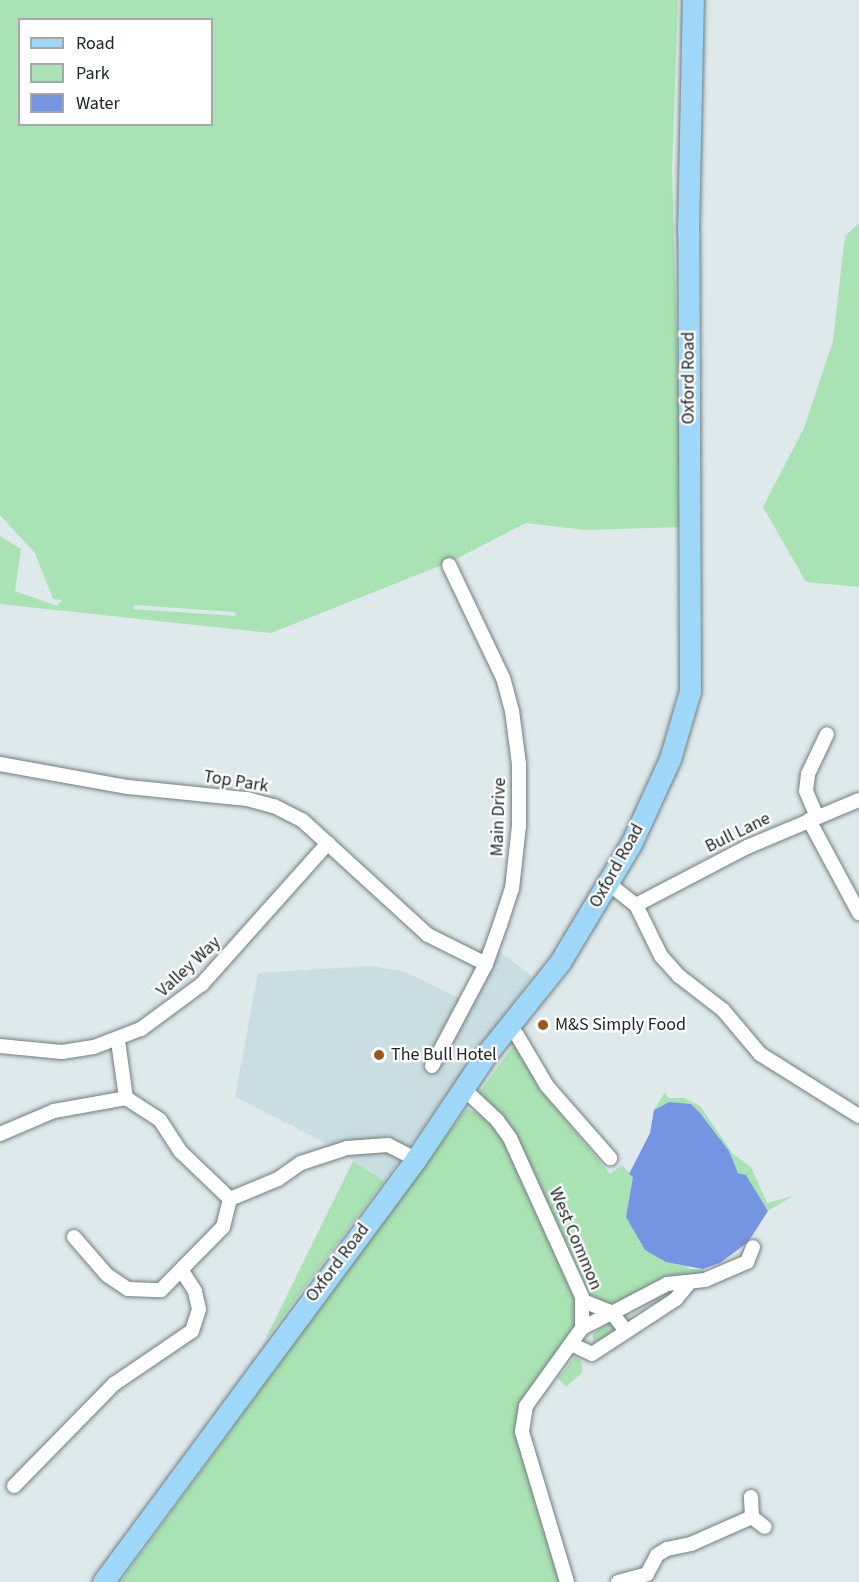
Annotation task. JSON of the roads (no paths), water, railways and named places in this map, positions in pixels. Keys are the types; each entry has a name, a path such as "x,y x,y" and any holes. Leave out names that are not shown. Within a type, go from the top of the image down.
{"main road":[{"name":"Oxford Road","path":"103,1582 416,1159 463,1088 560,962 609,884 670,759 690,692 688,232 693,0"}],"street":[{"name":"Main Drive","path":"432,1066 486,964 512,889 519,826 519,764 512,711 503,678 449,565"},
{"path":"827,734 808,774 806,791 813,818 859,913"},
{"name":"Top Park","path":"0,764 128,787 248,799 302,820 428,935 486,964"},
{"name":"Bull Lane","path":"636,905 747,847 859,800"},
{"name":"Valley Way","path":"0,1046 62,1052 118,1041 177,1006 202,984 328,843"},
{"path":"609,884 636,905 661,956 679,976 723,1010 760,1054 859,1116"},
{"path":"508,1027 517,1035 547,1086 610,1158"},
{"path":"118,1041 126,1098"},
{"name":"West Common","path":"463,1088 497,1120 510,1138 583,1301 582,1328 573,1345 526,1406 522,1432 567,1582"},
{"path":"0,1134 54,1111 126,1098 160,1120 181,1152 230,1199"},
{"path":"230,1199 278,1179 300,1162 347,1148 388,1145 416,1159"},
{"path":"74,1237 107,1275 128,1289 148,1293 161,1290 223,1227 230,1199"},
{"path":"582,1328 668,1284 688,1284 747,1262 753,1247"},
{"path":"14,1486 114,1384 192,1331 199,1309 195,1291 182,1271"},
{"path":"573,1345 592,1354 676,1299 688,1284"},
{"path":"639,1299 650,1315"},
{"path":"583,1301 612,1313 626,1331"},
{"path":"751,1497 752,1517 765,1527"},
{"path":"618,1582 647,1574 657,1555 667,1549 691,1544 752,1517"}],"water":[{"path":"669,1102 691,1104 700,1113 729,1151 738,1173 746,1175 768,1211 748,1242 720,1263 703,1269 666,1262 645,1250 626,1217 633,1177 629,1174 650,1133 654,1110"}],"place":[{"name":"M&S Simply Food","path":"543,1025"},
{"name":"The Bull Hotel","path":"379,1055"}]}
